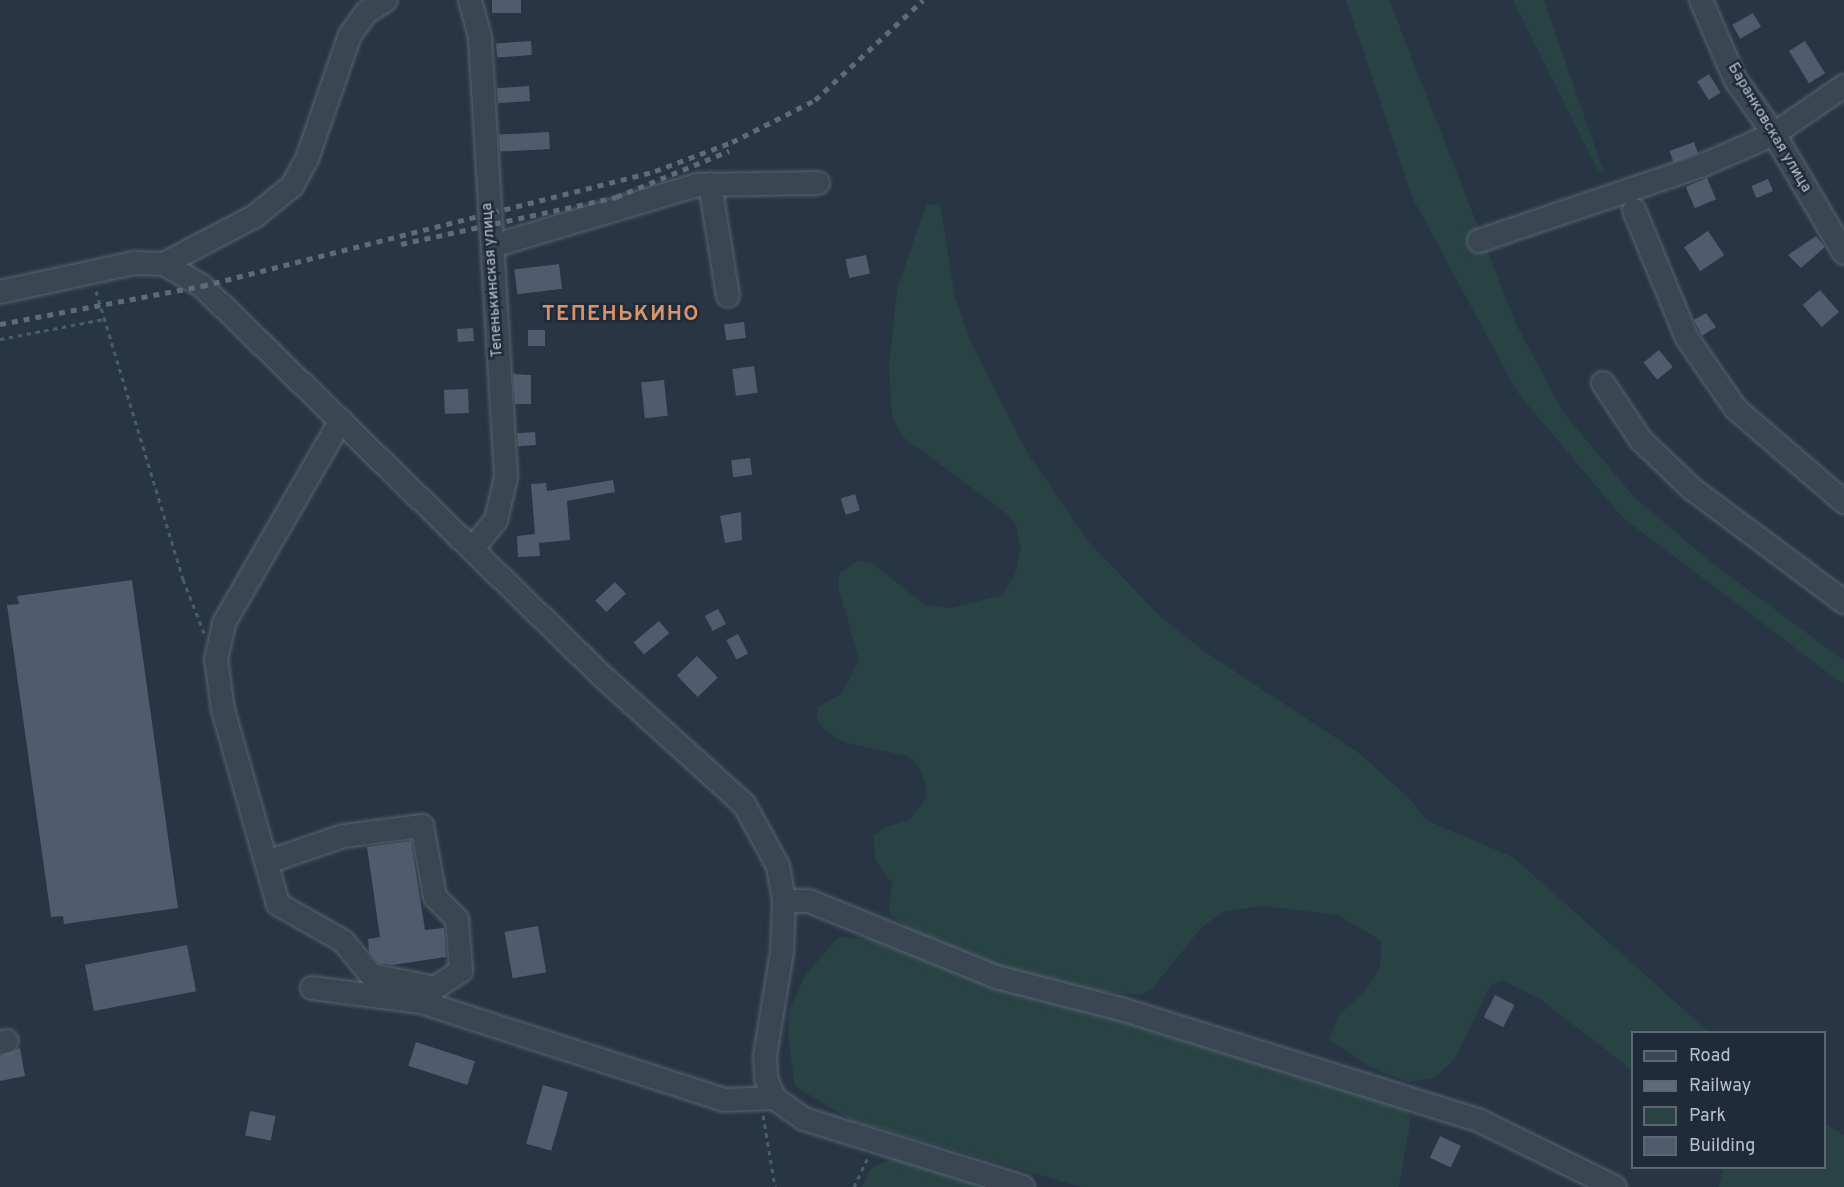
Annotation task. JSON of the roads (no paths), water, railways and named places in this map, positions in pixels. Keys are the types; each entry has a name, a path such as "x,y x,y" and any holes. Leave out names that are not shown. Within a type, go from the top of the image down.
{"street":[{"path":"164,264 255,216 292,186 307,159 350,35 367,12 386,0"},
{"name":"Тепенькинская улица","path":"470,0 480,38 506,477 496,520 472,550"},
{"name":"Баранковская улица","path":"1701,0 1735,79 1774,134 1842,245"},
{"path":"1479,241 1701,166 1774,134 1844,86"},
{"path":"493,246 710,184 818,183"},
{"path":"710,184 728,296"},
{"path":"1634,210 1687,338 1736,409 1844,502"},
{"path":"0,292 134,262 164,264 202,286 472,550 744,804 765,835 778,866 784,901 782,952 765,1056 768,1098"},
{"path":"1603,384 1641,440 1691,488 1844,602"},
{"path":"267,862 345,836 422,826 435,897 457,919 461,971 435,988 366,972 343,941 279,904 223,710 218,642 266,544 341,420"},
{"path":"784,901 809,901 996,977 1121,1009 1480,1121 1615,1187"},
{"path":"312,988 420,1002 724,1100 768,1098 804,1119 1023,1187"}],"railway":[{"path":"0,324 202,286 655,171 732,142 815,100 923,0"},
{"path":"401,244 616,197 729,151"}],"district":[{"name":"ТЕПЕНЬКИНО","path":"621,315"}]}
